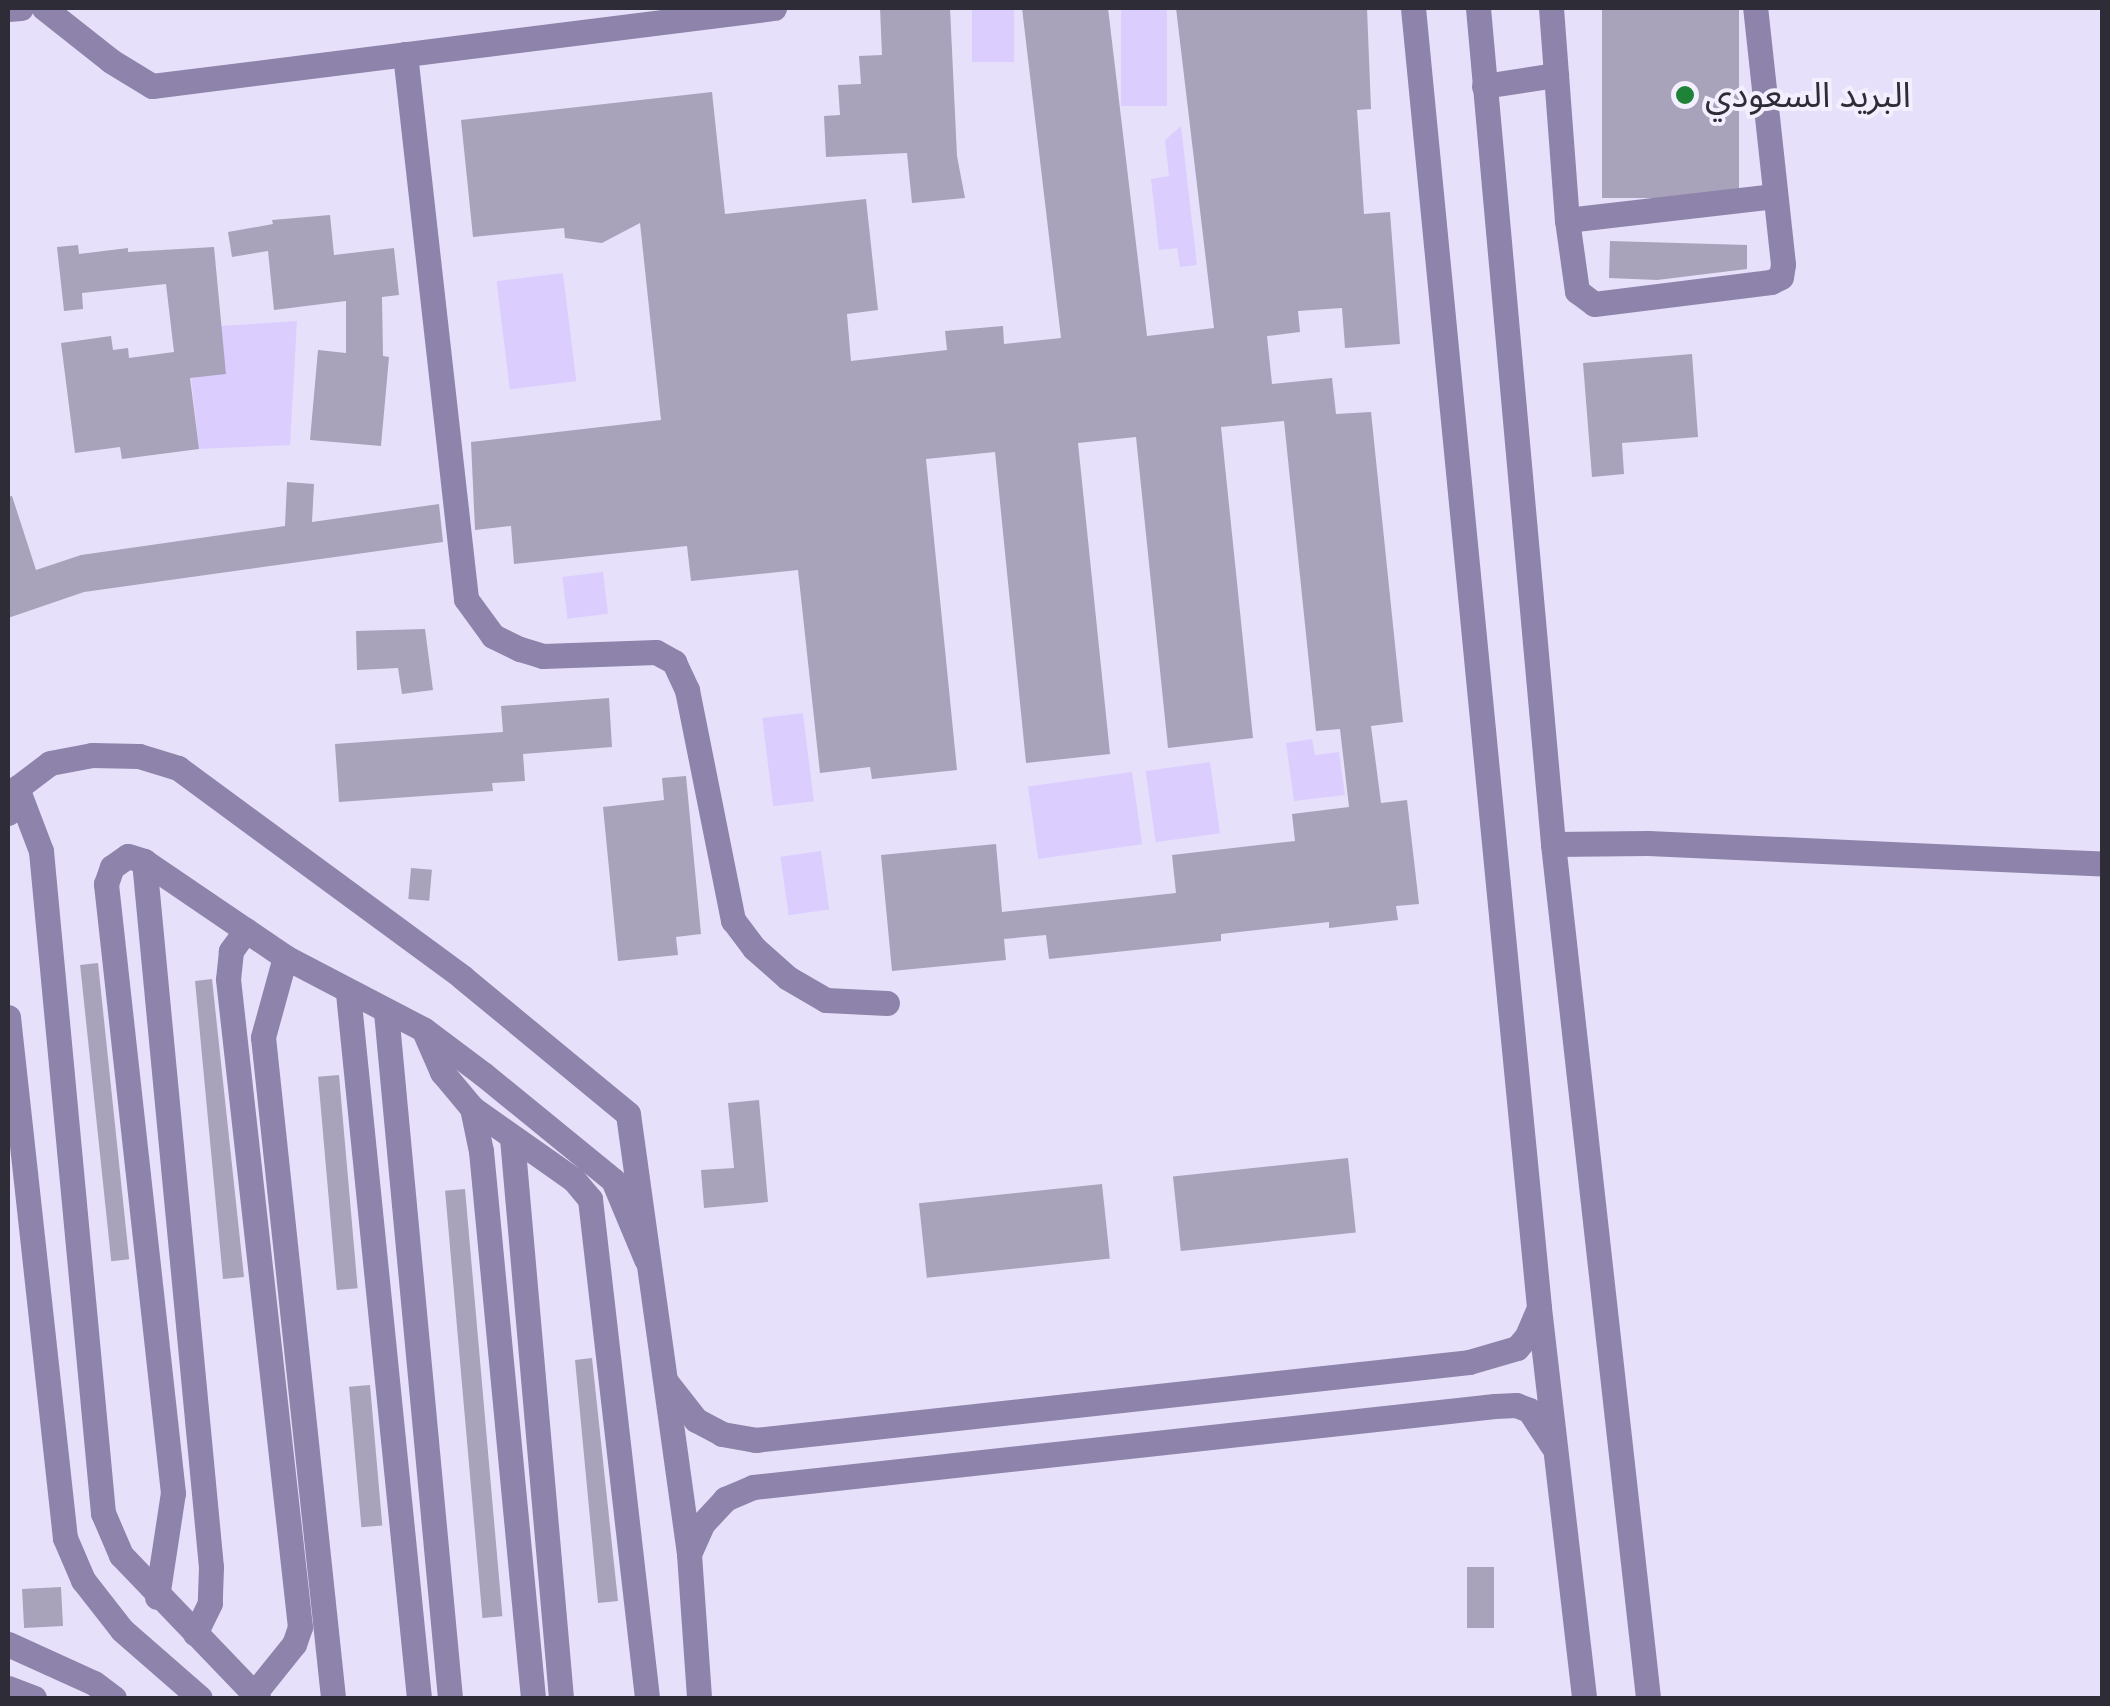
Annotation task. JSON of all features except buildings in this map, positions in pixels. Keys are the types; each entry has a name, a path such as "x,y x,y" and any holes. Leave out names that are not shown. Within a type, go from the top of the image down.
{"street":[{"path":"8,9 21,8"},
{"path":"44,8 111,61 152,86 774,8"},
{"path":"1413,8 1539,1308 1584,1698"},
{"path":"1478,8 1553,844 1648,1698"},
{"path":"1551,8 1566,220 1577,291 1594,304 1771,282 1781,277 1756,8"},
{"path":"405,54 466,600 492,636 543,656 656,652 674,662 687,690 734,920 754,948 788,978 826,1000 887,1002"},
{"path":"1484,86 1556,75"},
{"path":"1566,220 1775,196"},
{"path":"8,813 17,788 50,763 92,755 139,756 178,768 462,977 628,1114 689,1554 699,1698"},
{"path":"17,788 41,850 103,1513 121,1555 157,1597 256,1696 294,1644 300,1627 228,979 231,951 246,930"},
{"path":"1553,844 1648,843 2102,864"},
{"path":"157,1597 172,1493 106,884 112,867 128,856 144,861 284,958 423,1029 613,1180 646,1259"},
{"path":"144,861 211,1567 210,1603 195,1634"},
{"path":"284,958 263,1037 333,1698"},
{"path":"348,992 419,1698"},
{"path":"386,1012 450,1698"},
{"path":"8,1017 65,1538 83,1580 122,1630 200,1698"},
{"path":"423,1029 442,1072 472,1108 574,1180 590,1199 646,1698"},
{"path":"472,1108 480,1151 534,1698"},
{"path":"512,1138 561,1698"},
{"path":"665,1380 696,1420 722,1434 755,1440 1469,1362 1517,1348 1528,1336 1539,1308"},
{"path":"689,1554 702,1523 725,1499 753,1487 1516,1405 1529,1410 1556,1452"},
{"path":"8,1644 94,1683 114,1698"}],"shaded area":[{"path":"972,8 1014,8 1014,62 972,62"},
{"path":"1121,8 1167,8 1167,106 1121,106"},
{"path":"1181,126 1197,265 1180,267 1177,248 1159,250 1151,179 1169,176 1165,140"},
{"path":"563,273 576,381 510,389 496,281"},
{"path":"297,321 290,445 199,449 191,378 226,373 220,326"},
{"path":"603,572 608,614 567,619 562,577"},
{"path":"803,713 814,801 773,806 762,718"},
{"path":"1312,739 1315,755 1339,752 1345,795 1294,801 1286,743"},
{"path":"1210,762 1220,833 1156,842 1146,771"},
{"path":"1132,772 1142,844 1038,859 1028,787"},
{"path":"821,851 829,909 789,915 780,857"}],"place":[{"name":"البريد السعودي","path":"1685,95"}]}
